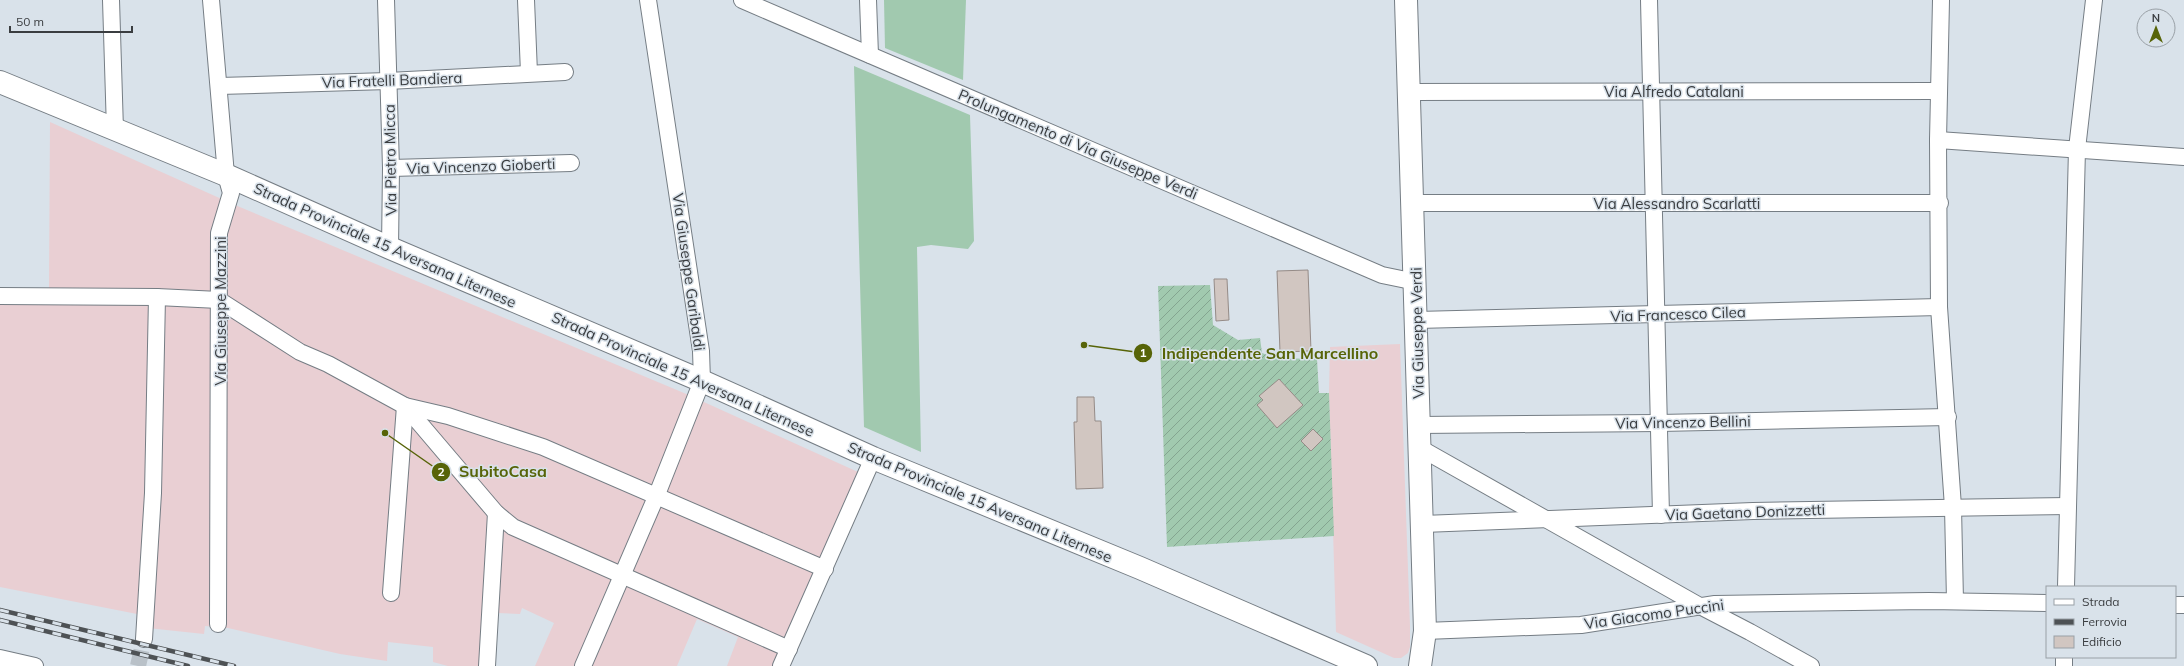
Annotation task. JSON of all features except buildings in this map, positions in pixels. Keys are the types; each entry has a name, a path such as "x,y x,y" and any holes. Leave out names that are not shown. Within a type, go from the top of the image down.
{"main road":[{"name":"Via Giuseppe Verdi","path":"1406,0 1423,524 1425,631 1420,666"},
{"name":"Strada Provinciale 15 Aversana Liternese","path":"0,82 226,175 390,248 702,381 873,458 1140,568 1366,666"}],"street":[{"path":"111,0 115,130"},
{"name":"Via Giuseppe Mazzini","path":"211,0 226,175 231,193 219,233 218,624"},
{"name":"Via Pietro Micca","path":"386,0 391,168 390,248"},
{"path":"526,0 529,73"},
{"name":"Via Giuseppe Garibaldi","path":"583,666 620,576 656,497 702,381 701,351 648,0"},
{"name":"Prolungamento di Via Giuseppe Verdi","path":"742,0 1382,275 1416,282"},
{"path":"868,0 870,55"},
{"path":"1649,0 1661,515"},
{"path":"1941,0 1938,91 1940,203 1939,307 1948,418 1953,507 1955,602"},
{"path":"2066,586 2077,149 2094,0"},
{"name":"Via Fratelli Bandiera","path":"219,86 388,81 565,72"},
{"name":"Via Alfredo Catalani","path":"1410,92 1938,91"},
{"path":"1938,140 2184,158"},
{"name":"Via Vincenzo Gioberti","path":"391,168 571,163"},
{"name":"Via Alessandro Scarlatti","path":"1413,203 1940,203"},
{"path":"0,296 157,297 219,300 300,352 328,364 405,406 448,416 543,447 825,569"},
{"path":"144,640 153,493 157,297"},
{"name":"Via Francesco Cilea","path":"1417,320 1657,316 1939,307"},
{"path":"405,406 496,513 513,527 620,576 789,649"},
{"path":"391,593 405,406"},
{"name":"Via Vincenzo Bellini","path":"1419,425 1948,418"},
{"path":"1420,448 1698,605 1811,666"},
{"path":"781,666 873,458"},
{"name":"Via Gaetano Donizzetti","path":"1423,524 1753,511 2068,506"},
{"path":"487,666 496,513"},
{"name":"Via Giacomo Puccini","path":"1425,631 1581,625 1698,605 1955,602 2046,604"},
{"path":"0,658 35,666"}],"shaded area":[{"path":"50,122 235,205 684,393 858,472 776,666 727,666 738,637 697,619 677,666 535,666 554,623 522,608 520,614 497,613 494,666 448,666 433,662 433,647 388,642 387,661 340,654 228,628 205,626 204,634 138,627 137,614 0,587 0,288 49,288"},
{"path":"1400,344 1410,647 1408,653 1401,658 1394,658 1336,632 1329,393 1330,347"}],"green space":[{"path":"884,0 966,0 963,80 885,48"},
{"path":"854,66 970,115 974,241 968,249 931,245 917,247 921,452 864,427"},
{"path":"1210,285 1213,325 1238,340 1260,338 1262,353 1275,358 1317,359 1319,393 1329,393 1334,536 1167,547 1158,286"}],"tunnel":[{"path":"138,666 144,639"}],"railway":[{"path":"0,610 234,666"},
{"path":"0,620 188,666"}],"place":[{"name":"Indipendente San Marcellino","path":"1084,345"},
{"name":"SubitoCasa","path":"385,433"}]}
